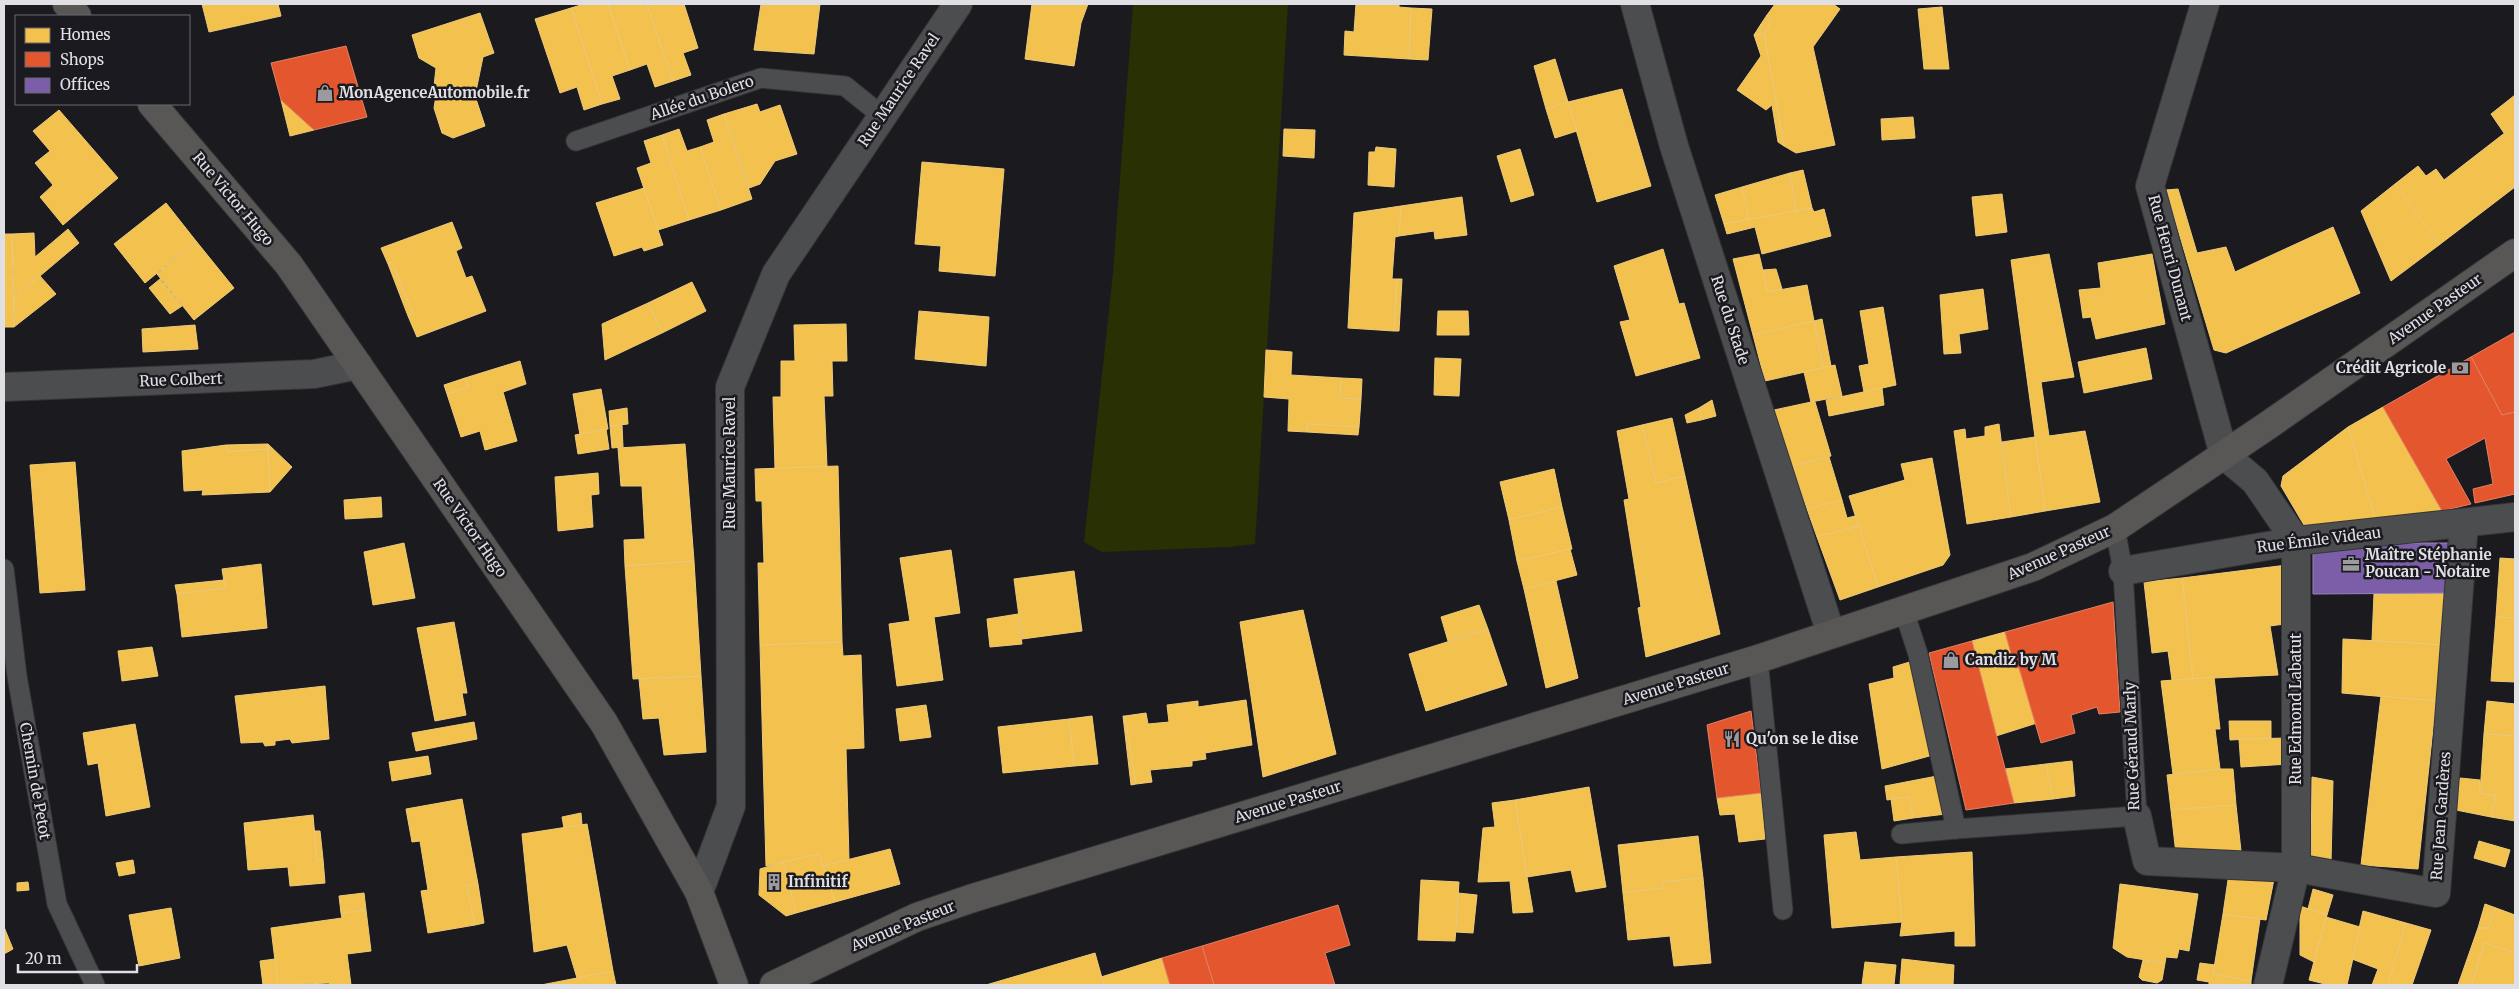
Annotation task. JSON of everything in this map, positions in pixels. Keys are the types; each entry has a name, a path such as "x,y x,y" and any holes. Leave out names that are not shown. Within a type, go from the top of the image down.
{"main road":[{"path":"67,4 76,15"},
{"name":"Rue Victor Hugo","path":"153,105 289,264 604,723 700,892 734,985"},
{"name":"Avenue Pasteur","path":"774,985 917,917 973,898 1758,659 2033,567 2115,528 2224,455 2515,253"}],"street":[{"name":"Rue Maurice Ravel","path":"700,892 731,806 730,387 776,274 881,115 958,4"},
{"name":"Rue du Stade","path":"1635,4 1674,146 1831,634"},
{"name":"Rue Henri Dunant","path":"2206,4 2150,186 2224,455"},
{"name":"Rue Colbert","path":"4,387 314,374 358,365"},
{"path":"2224,455 2255,481 2296,541"},
{"name":"Rue Émile Videau","path":"2123,571 2296,541 2515,517"},
{"name":"Rue Jean Gardères","path":"2137,816 2147,861 2296,868 2436,893 2464,523"},
{"name":"Rue Edmond Labatut","path":"2268,985 2296,868 2296,541"}],"lane":[{"name":"Allée du Bolero","path":"576,141 761,78 845,86 881,115"},
{"name":"Rue Géraud Marly","path":"1901,834 2137,816 2123,571 2115,528"},
{"name":"Chemin de Petot","path":"4,569 17,676 57,904 95,985"},
{"path":"1904,610 1918,654 1956,829"},
{"path":"1758,659 1783,910"}],"green space":[{"path":"1133,4 1288,4 1255,544 1228,547 1102,552 1084,542 1113,273"}],"building: Homes":[{"path":"202,4 278,4 281,16 209,32"},
{"path":"584,4 608,4 630,70 612,76 620,99 602,104 571,8"},
{"path":"608,4 647,4 673,81 655,87 647,64 630,70"},
{"path":"647,4 684,4 698,48 683,53 691,75 673,81"},
{"path":"761,4 820,4 814,54 754,50"},
{"path":"1032,4 1088,4 1081,23 1074,66 1025,59"},
{"path":"1356,4 1399,4 1399,7 1411,8 1409,59 1344,55 1345,31 1354,32"},
{"path":"1775,4 1833,4 1840,9 1813,47 1835,145 1796,153 1784,146 1764,34 1771,22 1767,15"},
{"path":"1942,7 1949,69 1924,69 1918,9"},
{"path":"571,8 602,104 584,110 577,87 560,93 535,19"},
{"path":"1411,8 1432,9 1428,60 1409,59"},
{"path":"480,13 494,53 483,57 475,96 485,126 453,138 442,133 434,108 437,89 434,86 436,68 419,58 412,35"},
{"path":"1767,15 1771,22 1764,34 1761,24"},
{"path":"1761,24 1763,35 1754,35"},
{"path":"1764,34 1784,146 1778,142 1772,105 1766,110 1737,90 1761,56 1754,35"},
{"path":"1555,59 1568,102 1546,109 1534,66"},
{"path":"1622,89 1651,186 1597,202 1568,102"},
{"path":"2515,95 2515,125 2504,133 2491,114"},
{"path":"281,100 314,130 290,136"},
{"path":"1568,102 1577,131 1555,138 1546,109"},
{"path":"757,104 760,112 780,105 797,154 775,161 760,184 749,188 724,114"},
{"path":"59,110 118,178 63,225 40,197 53,185 35,163 50,151 33,131"},
{"path":"724,114 752,199 721,210 700,147 714,142 707,120"},
{"path":"1913,117 1915,138 1882,140 1881,119"},
{"path":"2515,125 2515,187 2439,245 2395,184 2418,166 2426,176 2436,169 2444,180"},
{"path":"679,129 687,151 700,147 721,210 689,220 662,135"},
{"path":"1284,129 1315,130 1314,158 1283,156"},
{"path":"662,135 689,220 658,230 637,168 651,163 644,141"},
{"path":"1376,147 1396,149 1394,187 1368,185 1369,152 1375,152"},
{"path":"1520,149 1534,195 1511,202 1497,156"},
{"path":"922,162 1004,169 995,276 939,271 941,246 915,244"},
{"path":"1803,170 1812,208 1796,211 1790,173"},
{"path":"1790,173 1796,211 1749,220 1742,187"},
{"path":"2395,184 2439,245 2391,281 2361,211"},
{"path":"1742,187 1749,220 1724,224 1715,195"},
{"path":"644,188 663,245 644,251 642,247 614,256 596,203"},
{"path":"2178,189 2197,253 2226,247 2235,272 2333,227 2360,293 2226,353 2214,350 2166,190"},
{"path":"2002,194 2007,232 1976,236 1972,197"},
{"path":"1462,197 1467,235 1435,239 1434,231 1399,236 1401,206"},
{"path":"166,203 196,241 145,283 114,244"},
{"path":"1401,206 1399,236 1395,237 1392,279 1397,279 1394,331 1348,328 1354,213"},
{"path":"1812,208 1814,212 1824,209 1831,236 1762,254 1755,227 1727,234 1724,224"},
{"path":"452,222 462,248 456,251 466,278 472,276 486,311 417,337 408,316 413,314 392,262 388,264 381,248"},
{"path":"68,229 79,243 14,298 12,234 34,233 35,257"},
{"path":"4,234 12,234 14,327 4,327"},
{"path":"196,241 234,288 194,320 157,274"},
{"path":"1663,249 1679,304 1684,303 1700,358 1636,376 1620,322 1630,320 1614,266"},
{"path":"1759,254 1768,292 1807,285 1814,321 1753,335 1733,259"},
{"path":"2049,254 2074,377 2041,382 2049,436 2085,431 2100,502 2045,511 2011,260"},
{"path":"2152,254 2165,324 2096,339 2091,317 2083,318 2079,290 2101,288 2098,263"},
{"path":"392,262 413,314 408,316 388,264"},
{"path":"1776,269 1782,289 1768,292 1763,270"},
{"path":"40,276 56,294 14,327 14,298"},
{"path":"160,279 182,306 170,314 149,288"},
{"path":"1397,279 1402,279 1399,331 1394,331"},
{"path":"692,282 706,311 662,333 648,303"},
{"path":"1983,289 1988,329 1959,334 1961,353 1944,354 1940,295"},
{"path":"648,303 662,333 605,360 602,324"},
{"path":"1883,307 1896,385 1864,392 1859,366 1869,364 1860,311"},
{"path":"919,311 989,317 986,366 915,359"},
{"path":"1438,311 1468,311 1469,335 1437,335"},
{"path":"1822,319 1831,366 1823,368 1814,321"},
{"path":"1814,321 1823,368 1765,381 1753,335"},
{"path":"846,324 847,361 832,361 833,396 824,396 827,467 775,469 773,397 781,397 781,361 795,361 794,325"},
{"path":"195,325 198,349 143,352 142,329"},
{"path":"2146,348 2152,379 2084,393 2078,362"},
{"path":"1266,350 1292,352 1291,375 1341,378 1340,398 1361,399 1359,427 1308,424 1307,432 1288,431 1289,399 1264,397"},
{"path":"1435,358 1461,359 1459,396 1434,395"},
{"path":"520,361 526,384 503,392 517,441 485,450 480,431 461,437 447,394 468,387 465,378"},
{"path":"1835,365 1842,396 1811,402 1804,372"},
{"path":"465,378 468,387 447,394 444,385"},
{"path":"1341,378 1362,379 1361,399 1340,398"},
{"path":"1882,388 1884,405 1829,416 1826,400"},
{"path":"601,389 608,429 580,435 573,394"},
{"path":"1712,400 1716,416 1701,420 1699,408"},
{"path":"1815,402 1831,456 1792,466 1774,410"},
{"path":"2383,407 2442,511 2376,521 2348,427"},
{"path":"627,408 628,424 610,426 609,411"},
{"path":"1699,408 1701,420 1687,423 1685,415"},
{"path":"1672,418 1685,476 1656,483 1642,425"},
{"path":"1308,424 1359,427 1358,435 1307,432"},
{"path":"1999,424 2011,517 1967,524 1954,431 1965,429 1966,439 1985,436 1985,427"},
{"path":"622,425 623,447 612,448 610,426"},
{"path":"1642,425 1656,483 1685,476 1720,634 1646,657 1638,608 1641,607 1624,500 1629,499 1617,431"},
{"path":"2348,427 2376,521 2304,525 2281,486 2283,476"},
{"path":"606,429 609,449 578,454 575,435"},
{"path":"2035,437 2045,511 2011,517 2002,442"},
{"path":"268,444 292,467 270,492 268,449"},
{"path":"268,444 268,449 227,452 226,445"},
{"path":"685,444 694,561 625,566 624,540 645,539 642,486 621,486 618,448"},
{"path":"226,445 227,452 268,449 270,492 202,495 203,490 184,491 182,451"},
{"path":"1829,457 1842,500 1807,509 1792,466"},
{"path":"1932,458 1950,555 1943,565 1878,587 1849,496 1905,480 1901,464"},
{"path":"75,462 85,590 40,593 30,465"},
{"path":"838,466 842,642 760,645 758,563 764,563 762,501 756,501 755,469"},
{"path":"1554,469 1562,507 1509,520 1500,482"},
{"path":"598,473 599,494 591,495 593,527 558,531 555,477"},
{"path":"381,497 382,517 345,519 344,500"},
{"path":"1842,500 1847,518 1855,516 1859,526 1817,537 1807,509"},
{"path":"1562,507 1572,549 1517,561 1509,520"},
{"path":"1859,526 1878,587 1840,600 1817,537"},
{"path":"404,543 415,598 373,605 364,552"},
{"path":"1570,549 1577,575 1524,589 1517,561"},
{"path":"951,550 960,613 934,617 943,680 897,686 889,624 910,621 900,558"},
{"path":"2500,558 2515,559 2515,618 2496,617"},
{"path":"694,561 701,676 633,679 625,566"},
{"path":"261,564 267,628 182,637 177,594 225,588 222,569"},
{"path":"2287,565 2292,623 2270,626 2278,675 2193,679 2182,578"},
{"path":"1074,571 1082,631 1022,639 1014,579"},
{"path":"2182,578 2193,679 2172,680 2168,651 2152,653 2144,582"},
{"path":"224,580 225,588 177,594 175,585"},
{"path":"1556,581 1578,678 1546,688 1524,589"},
{"path":"2447,593 2446,645 2372,641 2374,594"},
{"path":"1479,605 1488,629 1448,641 1441,617"},
{"path":"1303,610 1336,754 1263,777 1240,622"},
{"path":"1018,614 1022,644 990,647 987,619"},
{"path":"2496,617 2515,618 2515,682 2491,681"},
{"path":"454,622 467,693 462,693 466,715 435,721 417,628"},
{"path":"1488,629 1507,685 1426,711 1409,654"},
{"path":"2005,632 2015,668 2019,668 2037,723 1996,736 1972,641"},
{"path":"2343,639 2446,645 2443,702 2342,693"},
{"path":"842,642 843,656 861,655 864,748 846,749 849,860 823,866 819,854 766,866 760,645"},
{"path":"152,647 158,676 122,681 118,651"},
{"path":"1913,661 1933,755 1882,769 1869,684 1894,678 1893,667"},
{"path":"701,676 706,752 664,755 659,718 643,719 639,679"},
{"path":"2214,677 2220,729 2215,729 2220,769 2173,774 2161,681"},
{"path":"325,686 329,739 292,743 290,739 275,741 275,745 265,746 263,742 241,743 235,696"},
{"path":"2381,696 2436,701 2418,869 2361,865"},
{"path":"1246,700 1252,745 1205,753 1206,759 1192,761 1192,766 1150,770 1152,782 1136,784 1125,716 1146,713 1148,724 1169,722 1167,705 1198,701 1198,707"},
{"path":"2487,701 2515,704 2515,736 2484,734"},
{"path":"926,705 931,737 900,741 896,709"},
{"path":"1092,716 1098,764 1074,766 1069,719"},
{"path":"1123,716 1125,716 1136,784 1131,785"},
{"path":"1069,719 1074,766 1003,773 998,727"},
{"path":"2229,721 2271,721 2271,738 2230,740"},
{"path":"474,722 477,739 416,751 412,733"},
{"path":"135,724 150,807 106,816 98,763 88,765 83,733"},
{"path":"2484,734 2515,736 2515,821 2491,817 2496,796 2480,793"},
{"path":"2289,738 2289,764 2241,767 2239,739"},
{"path":"428,756 431,774 392,781 389,762"},
{"path":"2072,761 2075,796 2053,799 2046,764"},
{"path":"2046,764 2053,799 2014,803 2005,769"},
{"path":"2233,769 2236,805 2171,810 2167,775"},
{"path":"1937,776 1946,814 1913,818 1909,797 1887,800 1885,786"},
{"path":"2312,777 2333,781 2331,862 2311,860"},
{"path":"2460,778 2480,780 2480,793 2496,796 2491,817 2456,810"},
{"path":"1589,787 1606,887 1576,892 1571,870 1527,877 1515,800"},
{"path":"1761,793 1765,839 1739,842 1735,814 1720,815 1717,798"},
{"path":"1909,797 1913,818 1894,821 1891,799"},
{"path":"462,799 478,884 467,886 475,925 428,933 421,891 428,890 420,841 412,842 406,809"},
{"path":"1515,800 1533,912 1513,913 1510,881 1478,882 1483,828 1495,827 1492,803"},
{"path":"2236,805 2241,851 2176,854 2171,810"},
{"path":"581,813 582,825 564,828 562,817"},
{"path":"313,815 317,861 323,859 325,883 290,886 288,867 248,870 244,823"},
{"path":"587,824 613,971 577,978 567,945 534,952 522,834"},
{"path":"314,831 320,831 323,859 317,861"},
{"path":"1856,832 1860,860 1896,857 1902,922 1832,928 1824,835"},
{"path":"1698,836 1703,878 1662,882 1663,888 1623,893 1618,845"},
{"path":"2479,841 2510,850 2505,867 2474,858"},
{"path":"890,849 900,884 835,902 823,866"},
{"path":"1972,852 1975,946 1955,946 1955,931 1900,936 1902,922 1896,857"},
{"path":"819,854 835,902 796,913 783,862"},
{"path":"133,860 135,873 119,876 116,863"},
{"name":"Infinitif","path":"783,862 796,913 786,916 759,895 760,869"},
{"path":"2229,873 2274,879 2266,920 2223,914"},
{"path":"1703,878 1711,963 1674,966 1670,936 1628,940 1623,893 1663,888 1662,882"},
{"path":"1421,880 1459,882 1455,941 1418,940"},
{"path":"28,882 29,890 17,891 17,883"},
{"path":"478,884 484,923 475,925 467,886"},
{"path":"2120,884 2198,894 2189,951 2179,949 2177,958 2166,957 2165,963 2127,957 2113,948"},
{"path":"2313,889 2333,895 2327,915 2308,909"},
{"path":"364,893 366,910 341,913 339,896"},
{"path":"1458,893 1477,895 1473,933 1456,932"},
{"path":"2485,904 2496,908 2488,928 2478,928"},
{"path":"2300,906 2327,915 2314,962 2300,955"},
{"path":"171,908 180,958 139,966 129,915"},
{"path":"2496,908 2515,915 2515,953 2484,943 2472,985 2458,985 2478,928 2488,928"},
{"path":"366,910 371,951 347,954 351,985 330,985 329,983 278,985 271,928 342,918 341,913"},
{"path":"2363,911 2406,923 2388,985 2372,985 2378,969 2352,959"},
{"path":"2223,914 2260,919 2251,981 2213,974"},
{"path":"2326,917 2360,927 2347,985 2329,985 2309,980"},
{"path":"2406,923 2431,930 2412,985 2388,985"},
{"path":"4,927 13,949 4,954"},
{"path":"2484,943 2515,953 2515,985 2472,985"},
{"path":"1095,953 1104,985 986,985"},
{"path":"1162,958 1170,985 1104,985 1101,977"},
{"path":"275,959 278,985 263,985 260,961"},
{"path":"1902,959 1954,965 1953,985 1900,985"},
{"path":"2143,960 2165,963 2162,980 2157,983 2142,980 2139,977"},
{"path":"1865,962 1896,965 1894,985 1862,985"},
{"path":"2200,963 2215,965 2213,974 2251,981 2251,985 2209,985 2209,982 2197,980"},
{"path":"613,971 616,985 541,985"}],"building: Shops":[{"path":"346,46 367,117 314,130 281,100 271,63"},
{"path":"2515,332 2515,412 2502,415 2471,357"},
{"path":"2471,357 2502,415 2515,412 2515,494 2475,503 2473,489 2493,484 2485,438 2446,459 2471,504 2442,511 2383,407"},
{"path":"2113,602 2120,712 2099,714 2097,707 2071,715 2075,733 2041,743 2019,668 2015,668 2005,632"},
{"path":"1972,641 2014,803 1966,810 1929,653"},
{"path":"1751,711 1761,793 1717,798 1707,725"},
{"path":"1338,905 1350,945 1325,953 1335,985 1214,985 1202,946"},
{"path":"1202,946 1214,985 1170,985 1162,958"}],"building: Offices":[{"path":"2323,543 2449,543 2447,593 2313,594 2313,553"}],"place":[{"name":"MonAgenceAutomobile.fr","path":"325,93"},
{"name":"Crédit Agricole","path":"2460,368"},
{"name":"Maître Stéphanie Poucan - Notaire","path":"2351,564"},
{"name":"Candiz by M","path":"1951,660"},
{"name":"Qu'on se le dise","path":"1732,739"},
{"name":"Infinitif","path":"774,882"}]}
